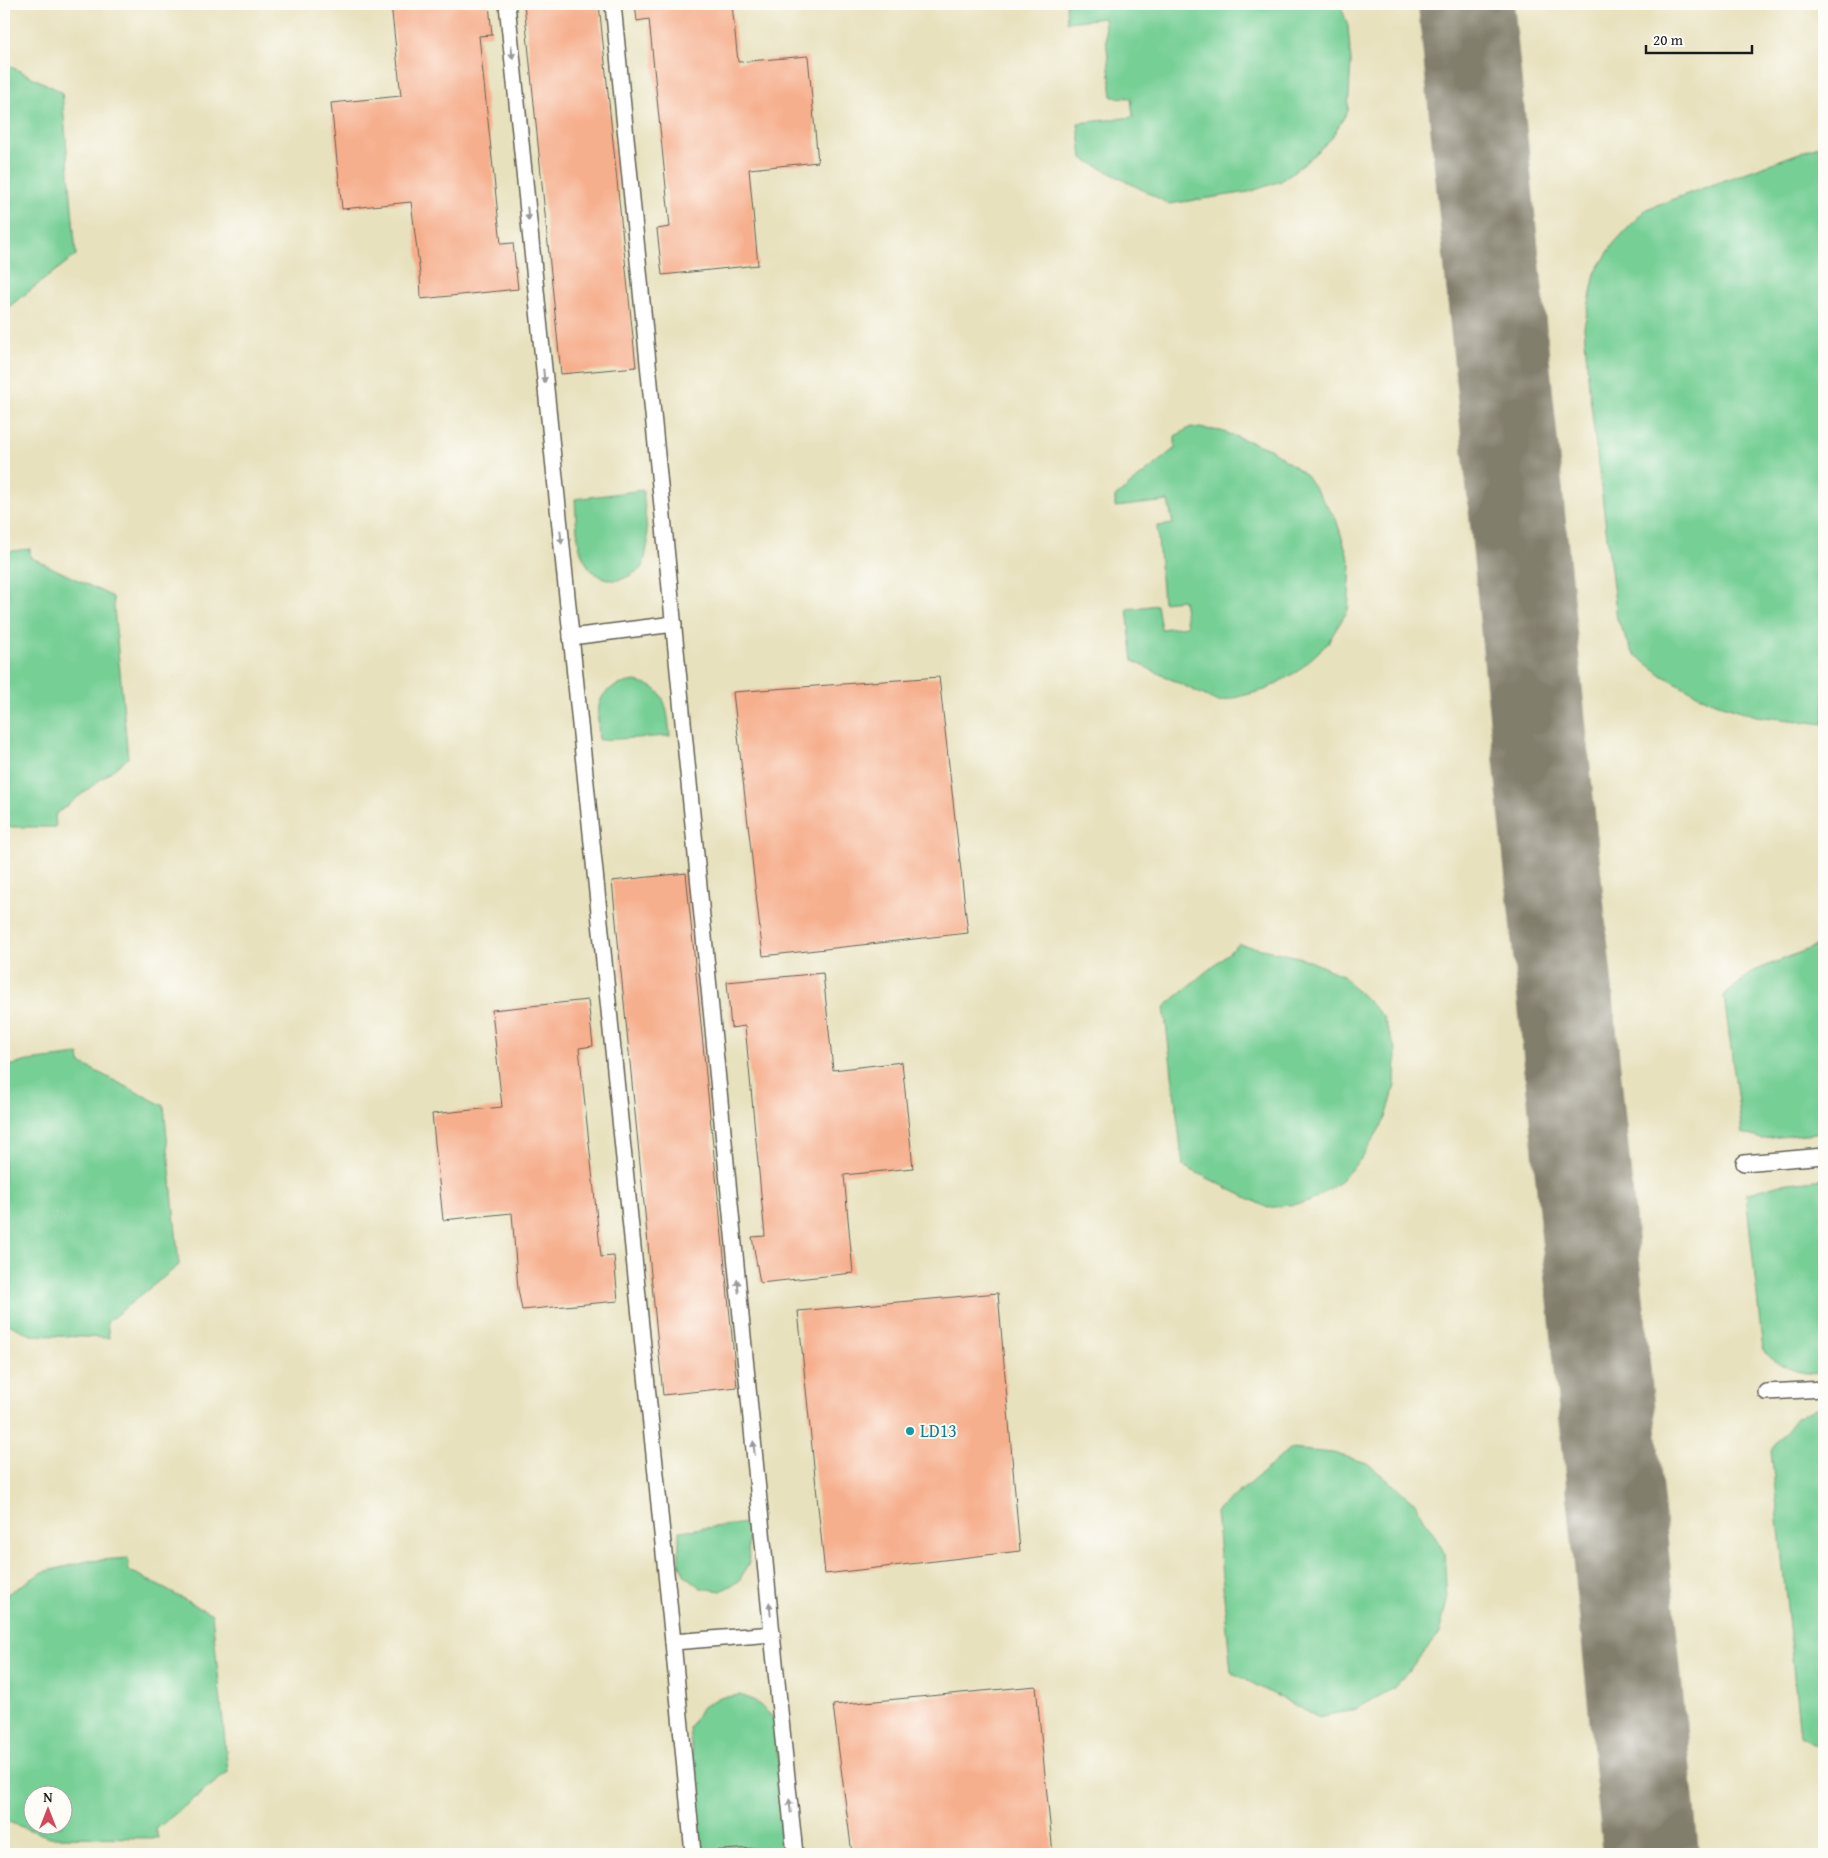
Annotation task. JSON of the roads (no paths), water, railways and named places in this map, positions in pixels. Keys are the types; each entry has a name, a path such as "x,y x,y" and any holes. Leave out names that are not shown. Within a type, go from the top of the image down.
{"lane":[{"path":"507,4 693,1854"},
{"path":"613,4 795,1854"},
{"path":"571,638 674,624"},
{"path":"1744,1164 1824,1156"},
{"path":"1766,1392 1824,1389"},
{"path":"673,1642 772,1634"}],"place":[{"name":"LD13","path":"910,1431"}]}
